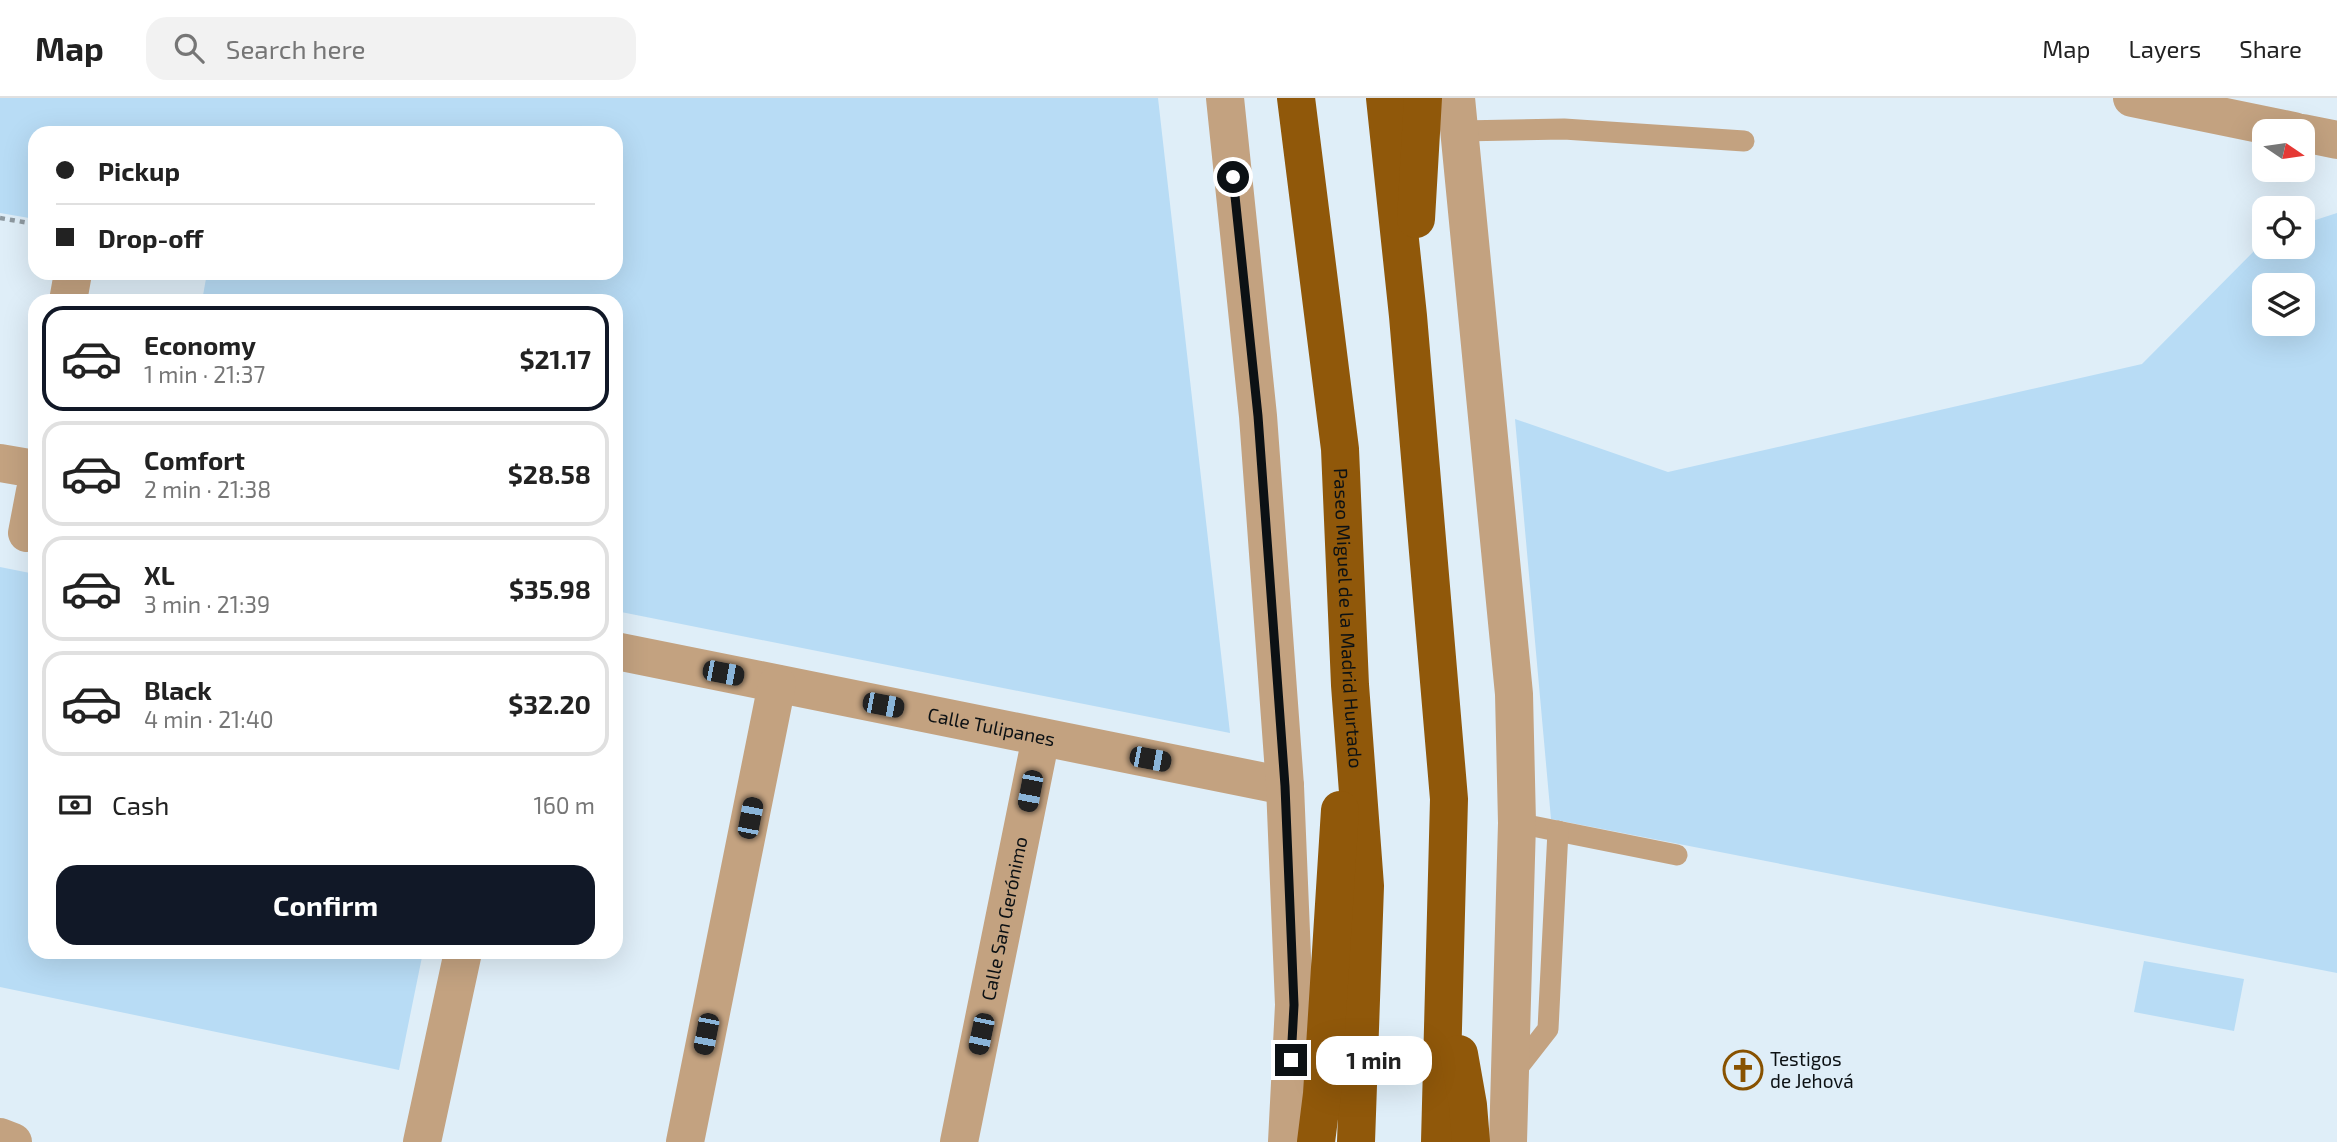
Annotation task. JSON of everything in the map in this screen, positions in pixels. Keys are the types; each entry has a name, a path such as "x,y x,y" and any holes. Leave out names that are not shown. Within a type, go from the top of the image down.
{"highway":[{"name":"Paseo Miguel de la Madrid Hurtado","path":"1296,98 1340,449 1350,685 1365,886 1356,1142"},
{"path":"1385,98 1408,316 1449,799 1440,1142"},
{"path":"1408,316 1423,98"},
{"path":"1317,1142 1350,685"},
{"path":"1444,974 1468,1105 1471,1142"}],"street":[{"path":"1225,98 1258,416 1285,786 1294,1005 1287,1142"},
{"path":"2132,98 2252,122"},
{"path":"1458,114 1514,694 1517,823 1508,1142"},
{"path":"2315,135 2337,140"},
{"path":"0,463 28,468"},
{"path":"21,531 28,511"},
{"name":"Calle Tulipanes","path":"623,652 1285,786"},
{"path":"685,1142 777,684"},
{"name":"Calle San Gerónimo","path":"959,1142 1041,737"},
{"path":"422,1142 461,959"},
{"path":"0,1137 13,1142"}],"lane":[{"path":"1458,114 1564,129 1744,141"},
{"path":"1517,823 1677,855"},
{"path":"1511,1077 1548,1029 1558,831"}],"path":[{"path":"0,218 28,223"}],"shaded area":[{"path":"0,98 1158,98 1230,733 623,612 623,294 203,294 206,280 623,280 623,126 28,126 28,218 0,213"},
{"path":"2337,213 2337,973 1551,819 1515,419 1668,472 2142,364 2252,253 2252,259 2315,259 2315,220"},
{"path":"0,567 28,573 28,959 422,959 399,1070 0,987"},
{"path":"2144,961 2244,979 2234,1031 2134,1012"}],"place":[{"name":"Testigos de Jehová","path":"1743,1070"}],"route":[{"path":"1233,177 1258,416 1285,786 1294,1005 1291,1060"}]}
